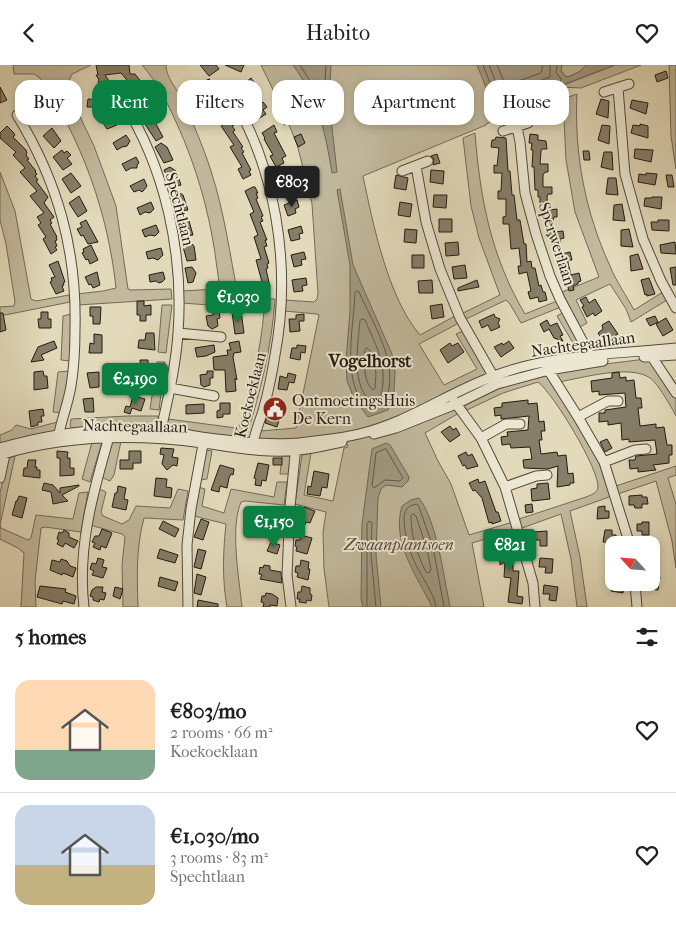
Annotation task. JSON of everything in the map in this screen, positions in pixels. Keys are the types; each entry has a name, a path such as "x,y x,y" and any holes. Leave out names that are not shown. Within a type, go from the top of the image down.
{"street":[{"path":"604,92 629,84"},
{"path":"618,88 625,174 643,239 661,281 676,308"},
{"path":"23,125 48,172 62,213 72,259 76,304 75,342 71,385 58,437"},
{"name":"Spechtlaan","path":"137,125 163,196 174,238 178,276 178,333 170,389 161,430 156,438"},
{"name":"Koekoeklaan","path":"247,125 270,191 277,229 282,311 270,383 253,446"},
{"path":"503,131 522,125"},
{"name":"Sperwerlaan","path":"517,127 525,193 536,234 560,299 592,359"},
{"path":"402,171 428,161"},
{"path":"416,166 426,222 440,269 460,318 495,380"},
{"path":"178,333 220,337"},
{"name":"Nachtegaallaan","path":"650,354 676,348"},
{"path":"650,354 676,393"},
{"name":"Nachtegaallaan","path":"108,433 204,440 253,446 296,447 360,439 396,428 495,380 543,362 650,354 676,355"},
{"name":"Nachtegaallaan","path":"495,380 549,371 592,359"},
{"path":"543,362 578,417 604,463 627,536"},
{"path":"170,389 214,396"},
{"path":"453,400 480,438 505,487 533,583 535,607"},
{"path":"578,417 608,401 618,401"},
{"path":"480,438 506,424 520,424"},
{"name":"Nachtegaallaan","path":"2,451 58,437 161,430 204,440"},
{"path":"84,607 82,595 85,534 95,483 108,433"},
{"path":"188,607 186,545 204,440"},
{"path":"291,607 287,575 290,507 296,447"},
{"path":"604,463 635,450 646,449"},
{"path":"0,478 2,451"},
{"path":"505,487 536,476 547,475"},
{"path":"636,591 637,607"}],"green space":[{"path":"13,65 91,65 72,74 69,80 41,80 34,74 14,74"},
{"path":"142,65 166,65 169,77 177,91 177,124 167,103 167,80 153,79"},
{"name":"Zwaanplantsoen","path":"261,65 513,65 511,80 484,80 484,125 486,125 363,176 383,260 399,301 409,320 420,335 455,316 459,323 419,344 444,385 477,369 456,334 463,331 490,376 437,400 428,419 457,409 459,413 425,433 451,484 469,535 513,522 516,530 472,543 484,607 329,607 324,569 323,532 326,512 295,504 302,455 311,453 304,495 333,501 344,448 348,447 344,434 296,441 259,439 260,431 296,428 319,315 284,311 284,300 314,302 317,299 318,293 312,204 297,144 289,125 344,125 344,80 272,80 272,88"},
{"path":"562,65 586,65 579,72 568,77 561,70"},
{"path":"615,65 641,65 581,88 569,87 569,83"},
{"path":"669,65 676,65 676,169 671,136"},
{"path":"577,94 577,138 583,182 594,225 612,272 634,310 663,292 667,300 631,322 626,309 610,284 576,300 587,323 580,327 562,292 599,277 575,212 566,160 564,125 569,125 569,97"},
{"path":"82,121 94,146 116,206 128,289 171,289 172,299 78,305 77,294 116,288 107,232 100,205 91,178 68,126 82,125"},
{"path":"177,125 193,125 211,171 220,201 238,296 275,299 265,369 246,438 165,429 168,419 236,428 240,425 252,383 263,326 263,309 182,303 182,291 217,289 219,287 209,220 190,156"},
{"path":"475,133 480,181 489,227 513,293 525,314 557,301 561,307 521,323 506,300 464,320 461,314 500,295 479,238 471,206 463,138"},
{"path":"0,172 15,211 31,299 36,301 69,295 70,302 0,316 0,307 14,306 15,302 6,244 0,220"},
{"path":"162,305 172,305 166,353 158,352"},
{"path":"564,312 586,353 579,353 557,316"},
{"path":"71,314 70,361 61,360 63,316"},
{"path":"646,359 652,363 676,398 676,416 656,385 650,378 641,374 631,372 606,373 559,382 555,376 559,372"},
{"path":"157,362 165,362 159,410 150,409"},
{"path":"69,371 63,413 53,412 58,372"},
{"path":"544,374 594,450 612,496 570,511 580,557 587,607 577,607 571,559 561,514 522,528 519,519 586,497 594,494 597,490 597,479 592,465 574,432 554,401 538,382 503,393 467,410 464,406 497,388"},
{"path":"158,416 157,428 74,429 70,426 71,419"},
{"path":"61,421 56,431 0,444 0,435 12,430 16,425 31,429"},
{"path":"113,441 121,441 114,475 110,481 101,477"},
{"path":"92,442 102,442 90,482 82,479"},
{"path":"205,450 212,451 207,479 200,480"},
{"path":"15,456 0,525 0,492 9,458"},
{"path":"282,456 291,456 288,474 280,474"},
{"path":"676,466 676,475 668,478 676,504 676,568 672,541 656,481 618,494 616,486"},
{"path":"277,482 287,482 284,505 241,502 236,525 236,539 237,568 242,607 227,607 223,565 226,524 194,516 198,487 205,489 202,506 224,513 231,489 274,497"},
{"path":"97,488 106,492 101,512 103,516 122,524 129,520 136,506 170,508 178,489 188,491 183,520 144,518 138,551 138,607 123,607 122,565 125,537 122,534 90,525"},
{"path":"88,492 81,532 41,528 35,581 36,607 21,607 24,553 0,539 0,525 1,528 28,540 31,538 36,515 73,519 79,493"}],"water":[{"path":"293,65 331,65 330,80 303,80"},
{"path":"477,65 562,65 561,71 568,77 579,72 586,65 615,65 569,82 569,80 484,80 484,82"},
{"path":"322,125 332,125 337,172 332,173"},
{"path":"340,189 353,265 392,354 395,372 394,392 388,410 368,417 354,398 347,381 346,360 350,312 350,265 337,190"},
{"path":"386,443 390,445 409,477 402,487 386,485 381,489 378,498 376,555 381,607 363,607 361,599 362,524 372,449"},
{"path":"419,498 431,521 435,535 450,607 432,607 413,571 403,546 400,533 402,506 411,500"}],"building":[{"path":"96,65 129,65 130,74 135,74 140,80 127,80 121,73 105,75 108,80 99,80 96,75 98,75"},
{"path":"200,65 216,65 219,69 209,76"},
{"path":"225,65 244,65 241,72"},
{"path":"666,71 668,78 657,82 655,75"},
{"path":"0,87 7,100 0,103"},
{"path":"88,99 92,99 92,107 87,107"},
{"path":"601,99 609,101 608,118 596,114"},
{"path":"632,100 648,103 646,114 630,108"},
{"path":"262,103 267,107 263,110 266,114 262,116"},
{"path":"640,124 648,126 648,138 631,133 633,125 640,126"},
{"path":"104,125 117,125 107,129"},
{"path":"146,125 157,125 163,137 156,141"},
{"path":"234,125 232,126 235,130 233,132 243,147 241,148 244,152 242,153 251,170 249,171 251,175 243,179 238,169 242,167 230,147 234,145 221,126"},
{"path":"274,125 277,132 274,133 286,156 282,158 284,163 276,167 270,156 273,155 262,133"},
{"path":"602,125 610,126 609,144 598,140"},
{"path":"7,126 15,135 13,137 26,150 26,155 29,159 27,160 37,174 35,176 38,180 36,181 48,197 44,203 54,217 50,220 52,223 50,224 57,237 55,241 57,246 55,247 57,250 51,254 43,239 46,237 38,225 41,223 37,217 44,213 30,196 37,191 20,172 25,168 13,155 16,152 0,138 0,133"},
{"path":"52,128 61,141 54,148 43,136"},
{"path":"301,134 305,143 298,147 294,137"},
{"path":"530,134 538,135 538,140 546,141 547,149 542,149 541,151 540,164 548,164 548,172 545,172 543,175 543,187 552,187 552,194 548,194 547,197 548,210 557,209 557,217 554,217 553,220 554,232 563,231 564,238 560,239 562,254 570,252 572,260 568,260 568,263 571,275 579,273 581,281 573,286 574,290 569,291 566,280 564,281 557,258 555,259 552,243 550,243 549,236 547,236 543,213 540,213 540,197 538,197 538,190 535,190 534,167 532,167 533,150 531,150 532,143 529,143"},
{"path":"126,135 130,141 127,146 117,150 113,143"},
{"path":"496,137 506,138 512,195 514,195 517,220 520,220 524,244 526,244 527,262 531,261 532,268 535,268 539,286 541,285 543,292 545,292 547,300 539,302 538,297 530,299 528,292 531,291 527,272 519,274 518,266 521,266 519,248 511,249 509,224 503,224 503,217 506,216 506,199 498,199 498,191 501,191 502,173 494,173 494,165 497,166 499,148 491,147 492,140 495,140"},
{"path":"161,143 167,147 173,160 164,163 155,147"},
{"path":"635,149 653,150 651,162 634,158"},
{"path":"62,150 64,153 67,151 71,155 67,158 72,164 63,170 53,157"},
{"path":"583,151 589,151 590,160 584,160"},
{"path":"604,152 612,152 613,170 601,167"},
{"path":"437,154 440,163 433,165 434,159 431,156"},
{"path":"136,157 139,163 137,168 131,168 126,171 122,164"},
{"path":"170,167 176,171 181,185 172,187 164,170"},
{"path":"431,170 444,171 443,184 430,182"},
{"path":"71,173 81,186 71,193 62,179"},
{"path":"289,173 292,179 292,182 289,183 291,188 282,191 278,180"},
{"path":"646,173 657,174 655,185 638,182 639,174 646,175"},
{"path":"396,175 408,178 406,190 394,188"},
{"path":"666,175 672,175 674,187 668,187"},
{"path":"608,178 616,178 618,195 606,194"},
{"path":"144,179 147,186 144,190 142,192 139,190 134,192 130,186"},
{"path":"255,187 258,193 256,193 258,198 256,199 263,216 261,217 263,221 260,222 267,240 265,240 267,246 264,247 269,263 266,269 270,287 268,288 269,292 260,294 257,283 262,282 256,260 261,259 254,237 258,235 250,214 254,212 245,191"},
{"path":"178,192 183,195 188,210 179,211 172,194"},
{"path":"434,195 447,195 446,208 433,207"},
{"path":"79,196 87,211 78,217 69,203"},
{"path":"662,197 661,209 644,206 645,198"},
{"path":"297,200 299,207 295,209 296,213 288,216 284,205"},
{"path":"151,202 154,209 150,213 145,212 140,215 137,208"},
{"path":"400,202 412,204 410,217 398,215"},
{"path":"622,204 625,221 613,220 614,205"},
{"path":"184,216 189,221 193,235 184,236 178,219"},
{"path":"439,219 452,219 452,232 439,232"},
{"path":"86,220 98,242 88,244 77,229 82,227 80,223"},
{"path":"658,220 669,220 669,231 652,230 651,222 658,222"},
{"path":"156,225 159,232 155,236 145,237 142,230"},
{"path":"301,226 303,233 299,234 300,239 291,241 288,230"},
{"path":"405,229 417,230 416,243 404,242"},
{"path":"629,229 633,247 621,246 621,230"},
{"path":"189,241 194,246 196,260 187,261 182,243"},
{"path":"458,242 459,255 446,256 445,243"},
{"path":"675,242 676,254 661,253 660,245"},
{"path":"91,245 98,260 90,264 82,253 84,252 83,249"},
{"path":"161,248 163,255 158,260 148,259 146,252"},
{"path":"304,252 306,259 301,260 302,265 294,267 291,255"},
{"path":"638,254 643,269 631,271 630,256"},
{"path":"412,255 424,255 424,268 412,268"},
{"path":"58,261 65,282 62,286 64,291 56,294 50,282 52,281 51,278 55,277 49,265"},
{"path":"465,265 467,278 454,279 452,267"},
{"path":"192,267 196,273 193,282 188,283 185,268"},
{"path":"676,267 676,285 673,285 670,268"},
{"path":"97,272 100,285 93,288 85,277"},
{"path":"163,272 165,279 162,282 150,282 149,275"},
{"path":"306,278 307,285 302,286 303,291 294,292 292,280"},
{"path":"649,278 655,294 647,296 647,294 645,295 641,280"},
{"path":"432,280 433,293 419,293 418,281"},
{"path":"477,280 479,287 458,291 458,288"},
{"path":"586,297 589,303 595,299 602,311 595,316 593,313 587,317 580,300"},
{"path":"137,301 144,301 144,306 151,305 151,315 146,315 146,321 140,321 140,315 137,315"},
{"path":"442,304 444,317 432,319 430,306"},
{"path":"90,307 101,307 100,324 93,324 93,316 90,316"},
{"path":"219,311 218,326 212,329 208,326 206,316 213,315 213,312"},
{"path":"241,311 244,333 235,334 232,312"},
{"path":"41,312 48,312 48,319 51,319 51,328 39,328 38,319 41,319"},
{"path":"0,313 3,313 6,330 0,332"},
{"path":"304,314 304,321 299,321 300,331 290,332 289,319 296,319 296,315"},
{"path":"494,314 495,317 500,319 498,323 500,327 491,331 488,325 482,328 479,321"},
{"path":"655,316 658,322 650,326 646,319"},
{"path":"666,318 673,330 663,336 656,324"},
{"path":"547,320 550,326 557,323 563,335 560,336 563,341 554,338 549,329 544,332 540,324"},
{"path":"609,321 618,334 611,338 609,335 602,339 598,333 603,329 602,325"},
{"path":"146,333 154,333 155,350 138,348 139,340 145,340"},
{"path":"94,334 102,335 102,353 89,353 90,343 94,344"},
{"path":"54,341 57,348 41,355 44,360 31,362 38,347"},
{"path":"239,341 241,352 234,353 233,357 237,380 235,378 236,391 226,392 225,370 214,370 213,357 228,355 227,350 231,350 229,343"},
{"path":"509,341 514,348 501,357 494,347"},
{"path":"450,343 452,346 458,343 464,352 448,363 440,350"},
{"path":"214,345 215,352 197,357 195,348"},
{"path":"297,345 306,346 305,353 301,352 300,360 290,358 292,348 297,348"},
{"path":"140,360 148,360 148,368 155,367 156,376 150,376 146,379 143,376"},
{"path":"43,371 44,376 47,376 48,388 34,390 34,372"},
{"path":"207,371 213,371 213,378 210,378 210,385 204,387 201,385 200,375 207,374"},
{"path":"99,372 99,387 90,388 87,373"},
{"path":"619,372 620,378 626,377 626,381 634,380 636,398 641,398 642,408 638,408 640,426 656,424 656,428 664,427 667,445 672,445 672,455 669,455 669,463 653,465 656,470 638,472 638,468 630,469 629,460 635,460 636,456 657,454 655,440 629,442 629,439 622,440 621,423 608,425 608,421 599,422 599,413 605,413 605,410 626,407 625,393 599,395 599,391 592,392 591,381 612,378 612,373"},
{"path":"288,373 296,375 294,383 289,382 287,390 278,389 280,376 287,378"},
{"path":"133,396 145,399 141,411 132,408 130,414 124,412 126,406 130,407"},
{"path":"93,398 94,412 85,412 83,399"},
{"path":"528,400 528,404 537,403 539,422 544,421 545,431 541,431 542,440 539,440 541,454 557,452 558,456 566,455 568,474 573,473 574,483 557,487 558,466 548,469 524,468 523,460 532,459 530,447 511,448 510,444 502,445 501,437 508,436 507,432 528,430 529,416 501,419 501,415 495,416 494,408 502,407 502,403"},
{"path":"272,402 284,404 277,427 265,423"},
{"path":"220,403 230,403 230,414 223,414 223,417 217,418 217,411 220,410"},
{"path":"204,404 204,413 186,414 186,405"},
{"path":"43,409 44,416 41,416 42,422 38,422 38,425 31,427 29,411"},
{"path":"450,426 453,430 456,428 460,435 450,442 441,432"},
{"path":"607,439 612,448 605,452 600,442"},
{"path":"161,448 174,449 172,457 178,458 177,466 173,465 167,470 162,464 164,455 160,454"},
{"path":"57,451 68,452 67,458 70,458 70,468 74,468 74,475 60,476 60,458 57,458"},
{"path":"129,451 141,451 141,463 133,463 133,469 120,469 120,460 129,460"},
{"path":"466,452 468,456 472,454 478,466 467,469 465,465 463,466 458,456"},
{"path":"273,458 282,458 282,465 273,465"},
{"path":"28,460 36,460 35,467 37,467 37,470 40,470 40,478 23,476"},
{"path":"258,463 269,465 266,481 262,480 261,486 255,485 256,479 254,478"},
{"path":"220,465 234,469 233,475 231,474 229,478 227,488 220,486 219,492 211,490"},
{"path":"314,471 329,474 327,488 322,487 320,496 307,494 308,486 311,487"},
{"path":"156,478 167,479 166,487 172,488 171,498 154,496"},
{"path":"478,479 479,483 485,481 501,521 489,523 482,498 475,490 473,491 469,483"},
{"path":"44,483 53,485 60,493 60,488 79,486 62,495 68,501 53,504 51,492 42,490"},
{"path":"548,483 550,499 532,501 531,489 537,488 537,484"},
{"path":"118,486 126,488 124,499 128,500 126,510 112,507"},
{"path":"642,495 642,497 647,497 648,504 642,504 642,508 635,508 634,505 629,505 629,496"},
{"path":"19,496 27,498 22,518 12,515"},
{"path":"532,504 533,512 526,513 525,505"},
{"path":"605,506 605,511 609,511 609,518 597,519 598,507"},
{"path":"304,507 315,511 310,523 306,522 304,527 298,524 300,520 296,518 298,512 302,513"},
{"path":"266,508 272,510 272,514 282,518 279,528 261,522 262,510 265,511"},
{"path":"201,519 209,522 203,540 194,537"},
{"path":"163,521 179,529 175,537 159,529"},
{"path":"642,522 649,522 649,535 642,535 642,531 637,531 637,524 642,524"},
{"path":"102,529 112,533 106,548 101,546 100,550 93,547 95,543 92,542 95,536 99,536"},
{"path":"64,530 69,533 69,537 78,541 74,548 65,543 63,547 57,544 59,532 62,533"},
{"path":"605,530 612,530 612,535 616,536 605,536 605,542 603,542"},
{"path":"547,531 547,546 540,546 540,540 533,540 533,532"},
{"path":"301,535 312,538 307,554 296,551 296,540 300,540"},
{"path":"499,540 507,540 508,546 513,546 513,571 519,571 517,596 523,597 522,604 508,602 511,578 504,577 505,562 500,565"},
{"path":"271,542 280,545 277,554 267,551"},
{"path":"160,549 178,555 175,563 157,558"},
{"path":"198,549 206,551 201,569 194,567"},
{"path":"98,558 104,560 102,567 107,568 103,578 92,575 94,571 90,569 92,563 96,564"},
{"path":"540,558 553,559 552,573 545,573 546,567 539,567"},
{"path":"61,559 76,568 73,577 50,570 52,560 60,562"},
{"path":"301,560 309,562 308,580 297,577 298,573 295,572 296,566 300,566"},
{"path":"264,565 270,566 270,570 281,572 282,583 260,579 262,575 259,574 260,567 263,568"},
{"path":"197,574 206,577 201,595 194,593"},
{"path":"160,577 178,582 175,591 158,586"},
{"path":"544,585 558,587 556,601 549,600 550,594 543,594"},
{"path":"40,586 66,589 65,592 76,596 74,604 63,601 62,604 37,597"},
{"path":"302,586 310,588 311,601 307,600 306,603 299,602 300,599 297,599 298,592 301,592"},
{"path":"96,587 103,587 102,592 106,593 104,600 100,599 99,602 93,600 93,597 90,596 92,590"},
{"path":"115,587 123,589 120,599 113,596"},
{"path":"266,593 278,598 277,606 263,607 264,603 261,602 262,596 265,596"},
{"path":"198,600 218,604 218,607 197,607"}],"place":[{"name":"OntmoetingsHuis De Kern","path":"275,409"}],"district":[{"name":"Vogelhorst","path":"370,361"}]}
